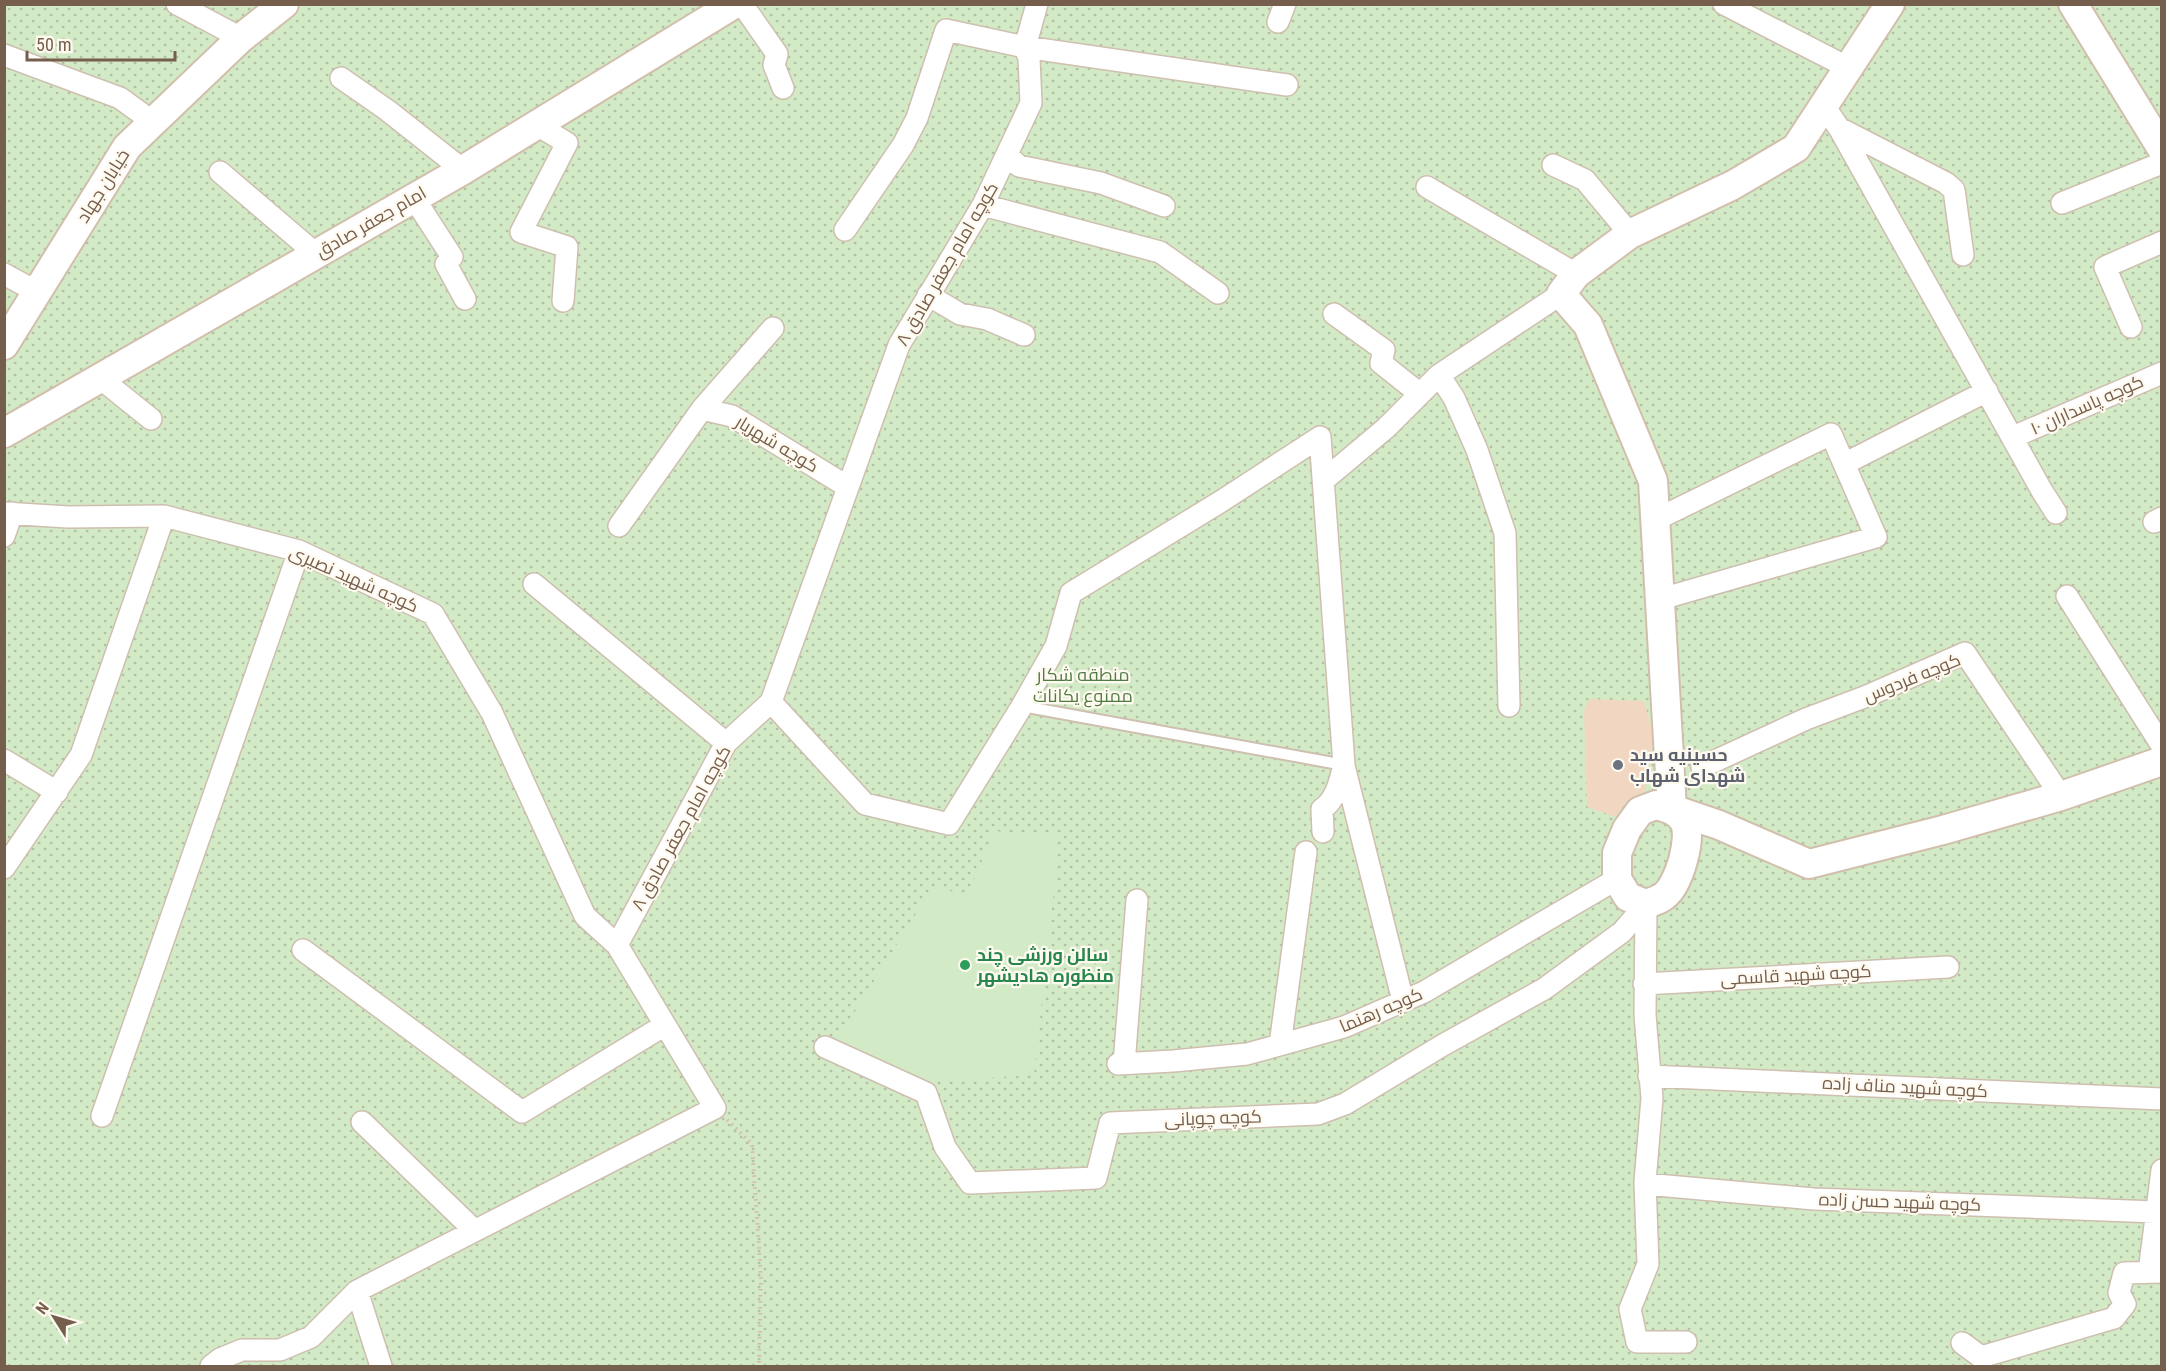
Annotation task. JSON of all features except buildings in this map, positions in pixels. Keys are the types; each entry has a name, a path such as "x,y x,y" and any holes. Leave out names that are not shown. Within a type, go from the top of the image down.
{"main road":[{"name":"خیابان جهاد","path":"4,345 126,147 241,38 284,4"},
{"name":"امام جعفر صادق","path":"4,433 463,170 734,4"},
{"path":"1890,4 1849,68 1831,117 1796,148 1733,185 1630,234 1568,284 1598,347 1653,482 1672,809 1684,822 1687,839 1684,860 1665,896 1646,904 1628,897 1617,879 1617,853 1627,828 1641,811 1656,805 1672,809 1719,825 1809,864 1942,830 2061,796 2162,761"},
{"path":"2073,4 2162,149"}],"street":[{"path":"177,4 207,11 241,38"},
{"path":"742,4 777,54 774,65 783,88"},
{"name":"کوچه امام جعفر صادق ۸","path":"617,945 726,743 771,702 899,345 982,205 1031,103 1029,59 1025,48 1037,4"},
{"path":"1724,4 1849,68"},
{"path":"845,230 903,145 917,118 946,30 1025,48 1287,85"},
{"path":"4,55 120,98 153,122"},
{"path":"340,78 387,110 463,170"},
{"path":"1831,117 1946,183 1954,190 1963,255"},
{"path":"1831,117 2056,513"},
{"path":"537,125 567,143 521,232 567,247 563,301"},
{"path":"1007,155 1019,166 1101,183 1164,206"},
{"path":"2062,203 2162,164"},
{"path":"1553,165 1585,180 1630,234"},
{"path":"220,172 316,254"},
{"path":"1323,480 1386,428 1439,375 1568,284 1427,188"},
{"path":"414,198 452,257 446,264 465,298"},
{"path":"982,205 1160,252 1218,293"},
{"path":"2131,327 2105,267 2162,242"},
{"path":"4,274 37,292"},
{"path":"928,295 960,314 987,319 1024,335"},
{"path":"1334,314 1384,350 1381,363 1420,394"},
{"path":"619,526 702,409 773,328"},
{"name":"کوچه پاسداران ۱۰","path":"2013,437 2162,373"},
{"path":"1439,375 1454,399 1477,450 1505,533 1509,706"},
{"path":"100,378 151,419"},
{"path":"1844,464 1987,391"},
{"name":"کوچه شهریار","path":"702,409 732,416 848,487"},
{"path":"1655,520 1831,434 1876,537 1661,599"},
{"path":"771,702 864,804 949,824 1056,646 1071,593 1220,502 1320,437 1344,765 1403,1001"},
{"path":"4,536 8,513"},
{"name":"کوچه شهید نصیری","path":"8,513 68,517 164,516 299,551 433,614 492,712 585,916 617,945"},
{"path":"4,868 81,755 164,516"},
{"path":"102,1116 299,551"},
{"path":"534,584 726,743"},
{"path":"2067,596 2162,746"},
{"name":"کوچه فردوس","path":"1702,766 1806,719 1867,696 1965,653 2061,796"},
{"path":"4,760 57,792"},
{"path":"1323,832 1322,809 1329,805 1340,784 1344,765"},
{"path":"1280,1045 1306,852"},
{"name":"کوچه رهنما","path":"1137,900 1121,1064 1246,1054 1344,1027 1424,992 1617,879"},
{"path":"1646,904 1644,984 1652,1098 1645,1184 1648,1264 1630,1309 1637,1342 1686,1342"},
{"name":"کوچه چوپانی","path":"825,1047 926,1093 945,1147 970,1183 1096,1178 1110,1123 1318,1114 1345,1104 1443,1045 1544,989 1622,932 1646,904"},
{"path":"211,1366 220,1359 242,1350 280,1350 311,1336 357,1291 714,1108 617,945"},
{"path":"303,950 522,1112 665,1025"},
{"name":"کوچه شهید قاسمی","path":"1644,984 1948,966"},
{"name":"کوچه شهید مناف زاده","path":"1649,1076 2162,1099"},
{"path":"362,1122 474,1230"},
{"path":"1962,1343 1981,1357 2114,1318 2125,1304 2119,1293 2124,1273 2155,1272 2156,1212 2162,1170"},
{"name":"کوچه شهید حسن زاده","path":"1645,1184 1814,1199 2156,1212"},
{"path":"357,1291 381,1366"}],"lane":[{"path":"1022,706 1344,765"}],"path":[{"path":"714,1108 752,1144 760,1278 759,1366"}],"green space":[{"name":"منطقه شکار ممنوع یکانات","path":"5,5 2161,5 2161,1366 5,1366"},
{"name":"سالن ورزشی چند منظوره هادیشهر","path":"994,831 1055,836 1058,853 1034,1075 903,1083 839,1037 932,888 968,894"}],"place":[{"name":"حسینیه سید شهدای شهاب","path":"1618,765"},
{"name":"سالن ورزشی چند منظوره هادیشهر","path":"965,965"}]}
